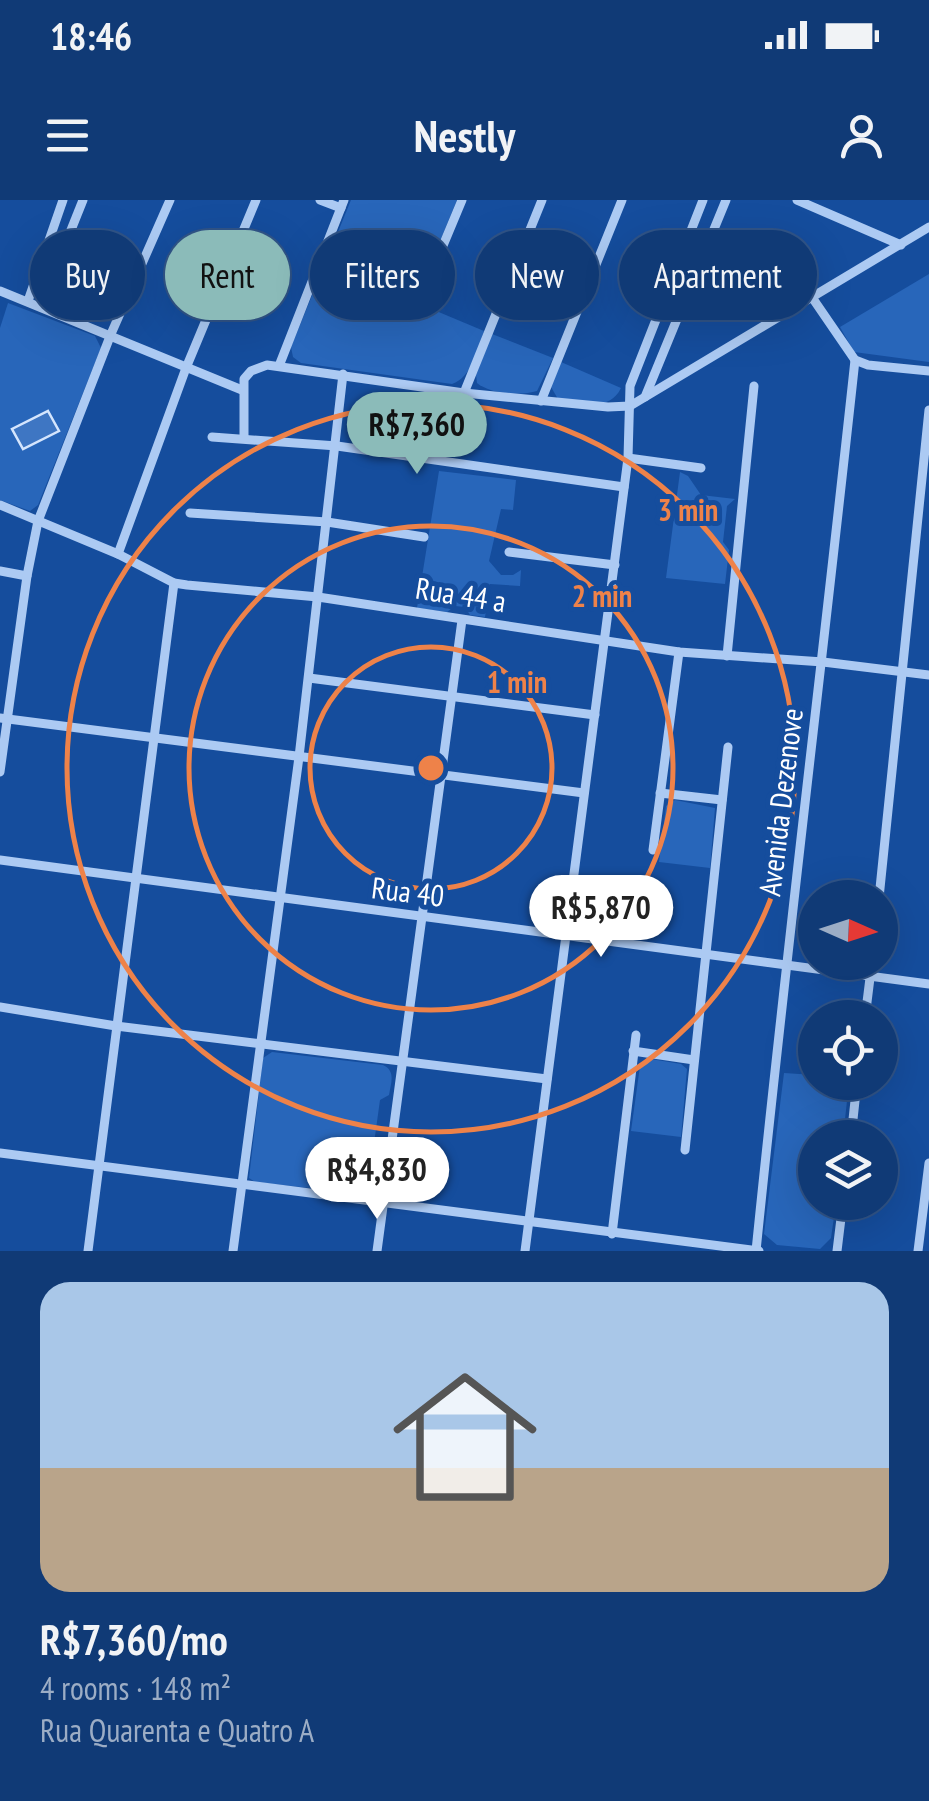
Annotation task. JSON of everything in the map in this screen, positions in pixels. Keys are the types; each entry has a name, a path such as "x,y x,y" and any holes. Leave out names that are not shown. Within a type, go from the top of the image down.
{"street":[{"path":"0,291 28,300 63,200"},
{"path":"72,230 84,200"},
{"path":"0,772 3,719 38,521 170,200"},
{"path":"118,554 186,368 256,200"},
{"path":"279,366 342,204 320,200"},
{"path":"450,230 462,200"},
{"path":"464,393 542,200"},
{"path":"541,401 622,200"},
{"path":"525,1251 628,458 630,386 704,200"},
{"path":"645,397 726,200"},
{"path":"796,200 900,245"},
{"path":"817,295 929,227"},
{"path":"817,303 856,360 868,365 929,371"},
{"path":"76,320 242,390"},
{"path":"244,438 244,379 251,371 268,365 464,393 608,408 630,406 774,320"},
{"name":"Avenida Dezenove","path":"757,1251 785,965 856,360"},
{"path":"233,1251 309,678 343,374"},
{"path":"727,656 754,386"},
{"path":"881,880 929,410"},
{"path":"212,437 337,446 624,488"},
{"path":"628,458 701,468"},
{"name":"Rua 44 a","path":"0,505 174,582 318,597 678,652 929,674"},
{"path":"190,513 327,522 424,536"},
{"path":"509,552 615,565"},
{"path":"0,572 27,576"},
{"path":"88,1251 174,582"},
{"path":"378,1251 462,620"},
{"path":"654,850 678,652"},
{"path":"309,678 596,715"},
{"path":"3,719 584,793"},
{"path":"684,1150 728,747"},
{"path":"660,792 722,800"},
{"name":"Rua 40","path":"0,860 798,967"},
{"name":"Rua 40","path":"898,980 929,984"},
{"path":"0,1007 116,1026 547,1079"},
{"path":"612,1234 636,1035"},
{"path":"634,1051 694,1060"},
{"path":"0,1153 528,1222 664,1246 757,1251"},
{"path":"918,1251 929,1164"},
{"path":"837,1251 841,1220"}],"shaded area":[{"path":"351,200 457,200 445,230 339,230"},
{"path":"929,274 929,362 854,352 840,327"},
{"path":"310,300 310,320 455,319 484,331 473,362 452,384 301,363 293,357 291,347"},
{"path":"8,303 30,311 30,320 53,320 95,336 101,348 38,505 30,511 0,500 0,328"},
{"path":"492,334 553,358 537,391 506,393 477,383 476,375"},
{"path":"561,362 621,388 616,396 602,403 558,399 551,387"},
{"path":"439,471 516,480 513,510 501,509 489,561 501,575 521,570 520,586 490,584 485,617 470,615 465,607 455,606 447,612 417,608"},
{"path":"680,472 688,476 701,495 735,499 727,506 723,542 729,550 725,584 666,578"},
{"path":"675,800 715,808 710,868 659,862 666,806"},
{"path":"272,1052 383,1065 390,1071 389,1095 380,1100 371,1165 379,1174 374,1195 255,1182 249,1178 263,1058"},
{"path":"651,1059 681,1064 687,1069 681,1137 631,1131 640,1066"},
{"path":"784,1073 798,1074 798,1100 847,1100 845,1120 798,1120 798,1220 834,1220 831,1238 820,1249 777,1245 764,1234"}],"building":[{"path":"48,411 59,431 23,449 12,429"}]}
